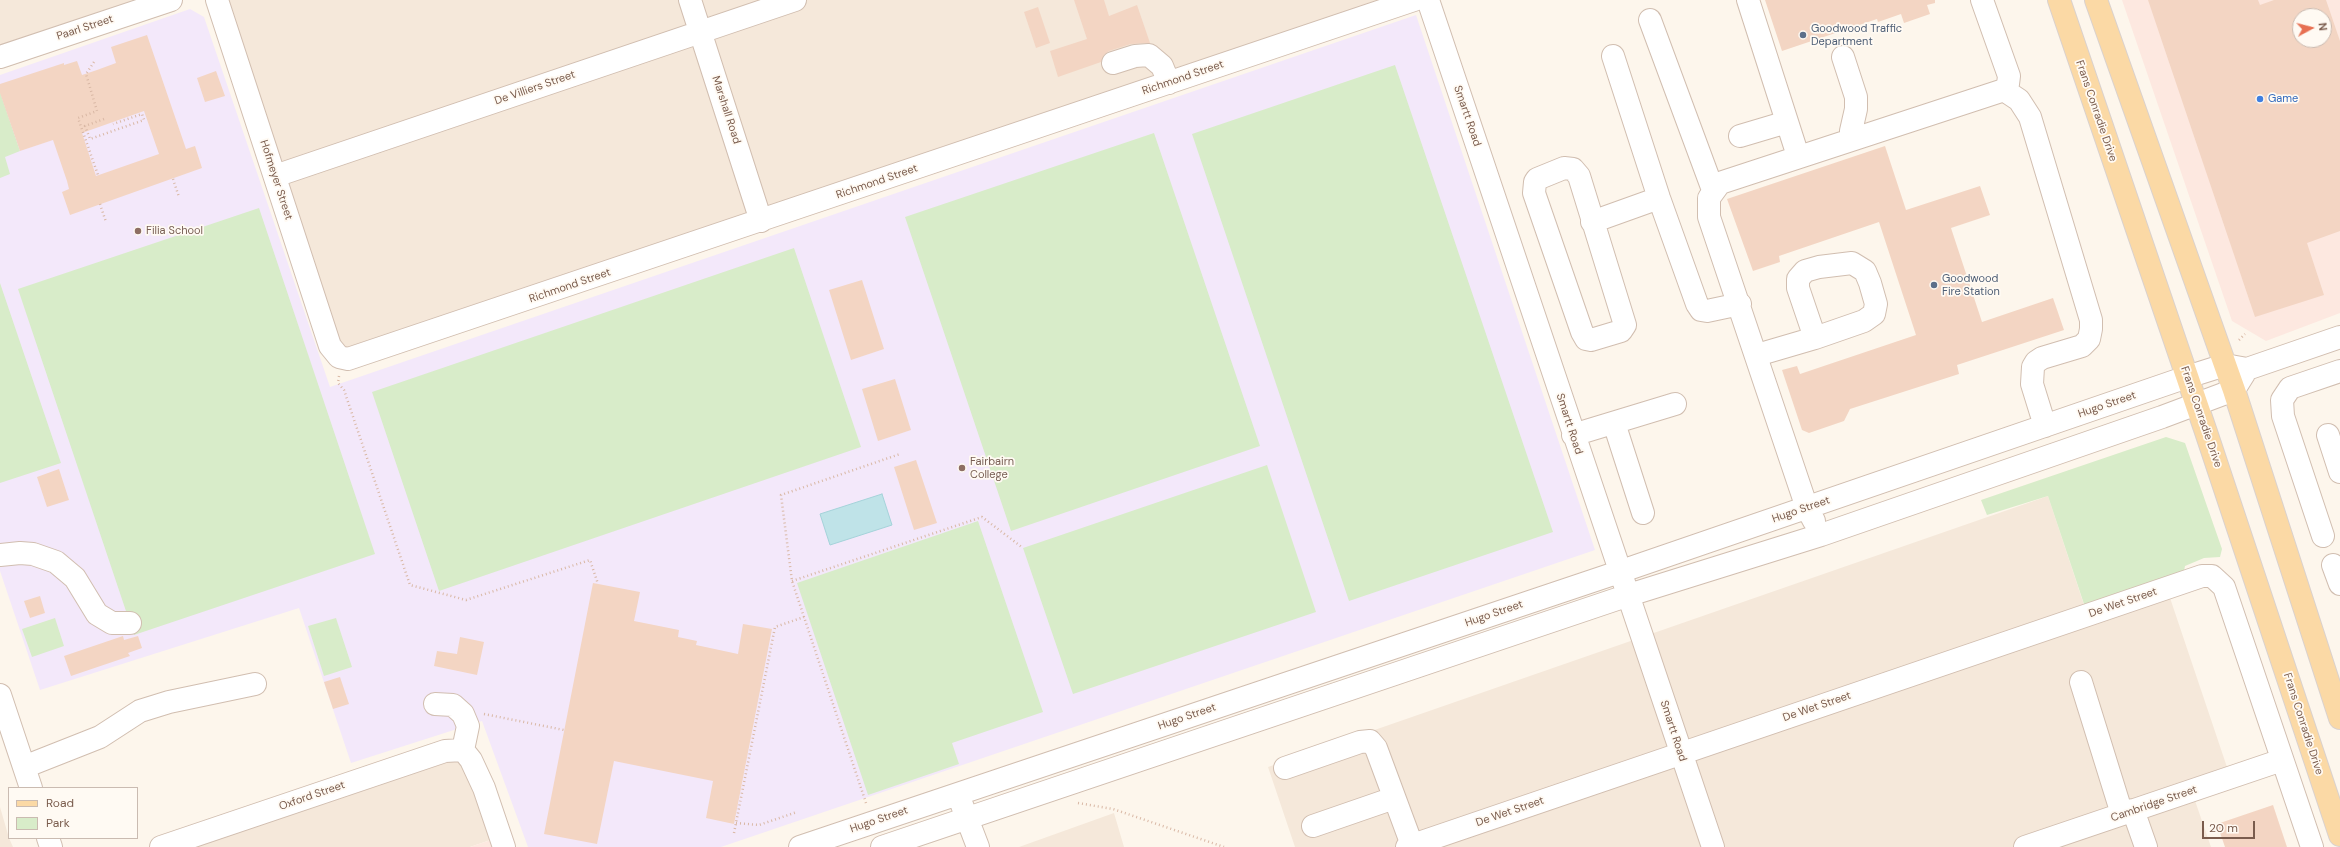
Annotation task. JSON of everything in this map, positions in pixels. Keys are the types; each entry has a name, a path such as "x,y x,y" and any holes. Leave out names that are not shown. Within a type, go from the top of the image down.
{"main road":[{"name":"Frans Conradie Drive","path":"2059,0 2340,835"},
{"path":"2096,0 2234,390 2340,718"},
{"path":"2306,614 2340,670"}],"street":[{"name":"Paarl Street","path":"0,57 170,0"},
{"name":"Hofmeyer Street","path":"217,0 330,346 340,357"},
{"name":"Marshall Road","path":"690,0 762,221"},
{"name":"De Villiers Street","path":"275,176 795,0"},
{"name":"Richmond Street","path":"340,357 352,359 1414,0"},
{"name":"Smartt Road","path":"1428,0 1619,572 1629,595 1713,847"},
{"path":"1748,0 1798,156"},
{"path":"1820,535 1807,508 1740,304 1709,216 1708,203 1713,190 1720,183 1798,156 2004,90 2008,84 2009,76 1982,0"},
{"path":"1650,20 1713,190"},
{"path":"1113,63 1135,56 1149,55 1162,66 1169,83"},
{"path":"1613,56 1659,198 1697,304 1701,310 1718,310 1740,304"},
{"path":"1843,57 1856,97 1856,109 1851,131 1853,139"},
{"path":"2004,90 2019,100 2030,117 2090,320 2091,329 2089,338 2082,346 2042,358 2036,362 2033,367 2032,384 2045,426"},
{"path":"1740,136 1787,122"},
{"path":"1564,168 1575,171 1579,176 1592,222 1625,325 1621,331 1591,340 1586,339 1582,332 1535,197 1534,187 1537,179 1564,168"},
{"path":"1592,222 1659,198"},
{"path":"2225,364 2247,369 2340,337"},
{"path":"1757,355 1816,338"},
{"name":"Hugo Street","path":"805,846 1619,572 2225,364"},
{"path":"882,847 1629,595 1820,535 2196,404 2234,390 2247,369"},
{"path":"2323,536 2283,416 2282,400 2290,388 2340,371"},
{"path":"1573,435 1675,404"},
{"path":"1614,423 1643,514"},
{"path":"2328,435 2340,472"},
{"path":"1920,469 1930,497"},
{"path":"0,555 20,552 33,554 56,562 75,578 97,614 112,623 130,623"},
{"name":"De Wet Street","path":"1409,846 2202,576 2212,576 2224,587 2282,760"},
{"path":"2081,682 2128,812 2146,847"},
{"path":"24,767 100,737 140,711 169,702 255,684"},
{"path":"0,694 31,787"},
{"path":"435,704 453,705 463,714 468,726 463,750 471,760 484,788 504,847"},
{"path":"1285,768 1360,742 1370,741 1376,748 1409,846"},
{"name":"Oxford Street","path":"161,847 445,751 463,750"},
{"path":"2282,760 2312,847"},
{"name":"Cambridge Street","path":"2025,847 2282,760"},
{"path":"957,794 968,818 978,847"},
{"path":"1314,826 1394,798"}],"path":[{"path":"94,62 86,74 97,111 78,118 98,175"},
{"path":"104,119 85,126 90,139 144,120 142,114 113,124"},
{"path":"116,121 119,129"},
{"path":"173,179 179,197"},
{"path":"100,204 106,222"},
{"path":"2239,340 2245,334"},
{"path":"340,357 338,383 344,390 410,585 466,600 590,560 598,584"},
{"path":"866,803 792,581 781,495 900,454"},
{"path":"792,581 982,517 1023,548"},
{"path":"734,833 775,627 804,617"},
{"path":"477,716 484,714 564,730"},
{"path":"1077,802 1113,809 1224,847"},
{"path":"736,823 759,825 797,812"}],"shaded area":[{"path":"0,0 177,0 0,59"},
{"path":"216,0 1412,0 346,360"},
{"path":"2122,0 2340,0 2340,313 2266,341 2232,321"},
{"name":"Fairbairn College","path":"190,9 204,17 330,387 1416,15 1595,550 721,847 528,847 482,721 351,763 299,608 40,690 0,571 0,75"},
{"path":"2048,496 2088,617 2167,589 2231,779 2192,792 2211,847 1295,847 1268,767"},
{"path":"462,753 499,837 470,847 166,847"},
{"path":"0,807 8,839 9,839 13,847 0,847"},
{"path":"1114,813 1124,847 1019,847"},
{"path":"491,840 494,847 470,847"}],"green space":[{"path":"1395,65 1553,532 1349,601 1192,134"},
{"path":"0,85 1,95 20,151 5,157 10,174 0,178"},
{"path":"1154,133 1260,446 1011,531 905,217"},
{"path":"259,208 375,554 134,635 18,289"},
{"path":"794,248 861,447 439,591 372,392"},
{"path":"0,283 61,463 0,483"},
{"path":"2166,437 2185,443 2222,549 2220,557 2204,558 2185,566 2184,571 2085,607 2048,496 1987,515 1981,500"},
{"path":"1267,465 1316,612 1073,694 1023,548"},
{"path":"978,521 1043,712 952,743 959,764 868,795 797,583"},
{"path":"55,618 64,646 32,657 22,629"},
{"path":"336,618 352,667 324,676 308,626"}],"water":[{"path":"882,494 892,525 830,545 820,514"}],"building":[{"path":"1074,0 1104,0 1109,16 1137,5 1150,43 1131,44 1109,51 1104,55 1101,62 1058,77 1050,51 1087,39"},
{"name":"Goodwood Traffic Department","path":"1765,0 1935,0 1935,3 1927,5 1930,14 1904,23 1901,14 1878,22 1877,19 1782,51"},
{"path":"2148,0 2258,0 2260,5 2274,0 2326,0 2329,8 2292,8 2292,48 2332,48 2332,18 2340,41 2340,231 2307,243 2324,295 2255,317"},
{"path":"1038,7 1050,43 1036,48 1024,12"},
{"path":"147,35 186,149 195,146 202,168 70,215 62,192 69,189 53,140 20,151 0,93 0,84 64,63 64,65 77,61 82,75 97,70 116,63 111,47","holes":["144,111 159,154 96,176 82,133"]},
{"path":"216,71 225,96 205,102 197,78"},
{"name":"Goodwood Fire Station","path":"1885,146 1906,210 1980,186 1990,215 1951,228 1982,322 2053,298 2064,330 1957,365 1959,374 1850,409 1844,421 1809,433 1802,430 1782,370 1797,366 1800,374 1916,335 1879,222 1779,256 1780,262 1753,271 1727,199"},
{"path":"862,280 884,349 851,360 829,290"},
{"path":"895,379 911,430 878,441 862,389"},
{"path":"916,460 937,523 914,530 894,467"},
{"path":"59,469 69,500 47,507 37,477"},
{"path":"593,583 640,592 634,621 679,630 678,637 697,641 696,645 738,654 743,624 772,629 734,824 706,818 713,781 614,761 597,844 544,834"},
{"path":"40,596 45,613 30,618 24,601"},
{"path":"123,636 124,640 138,636 142,648 128,653 130,656 71,676 64,656"},
{"path":"460,637 484,642 477,675 434,666 437,651 457,654"},
{"path":"340,677 349,704 333,709 324,682"},
{"path":"2273,805 2287,847 2225,847 2217,824"}],"place":[{"name":"Goodwood Traffic Department","path":"1803,35"},
{"name":"Game","path":"2260,99"},
{"name":"Filia School","path":"138,231"},
{"name":"Goodwood Fire Station","path":"1934,285"},
{"name":"Fairbairn College","path":"962,468"}]}
